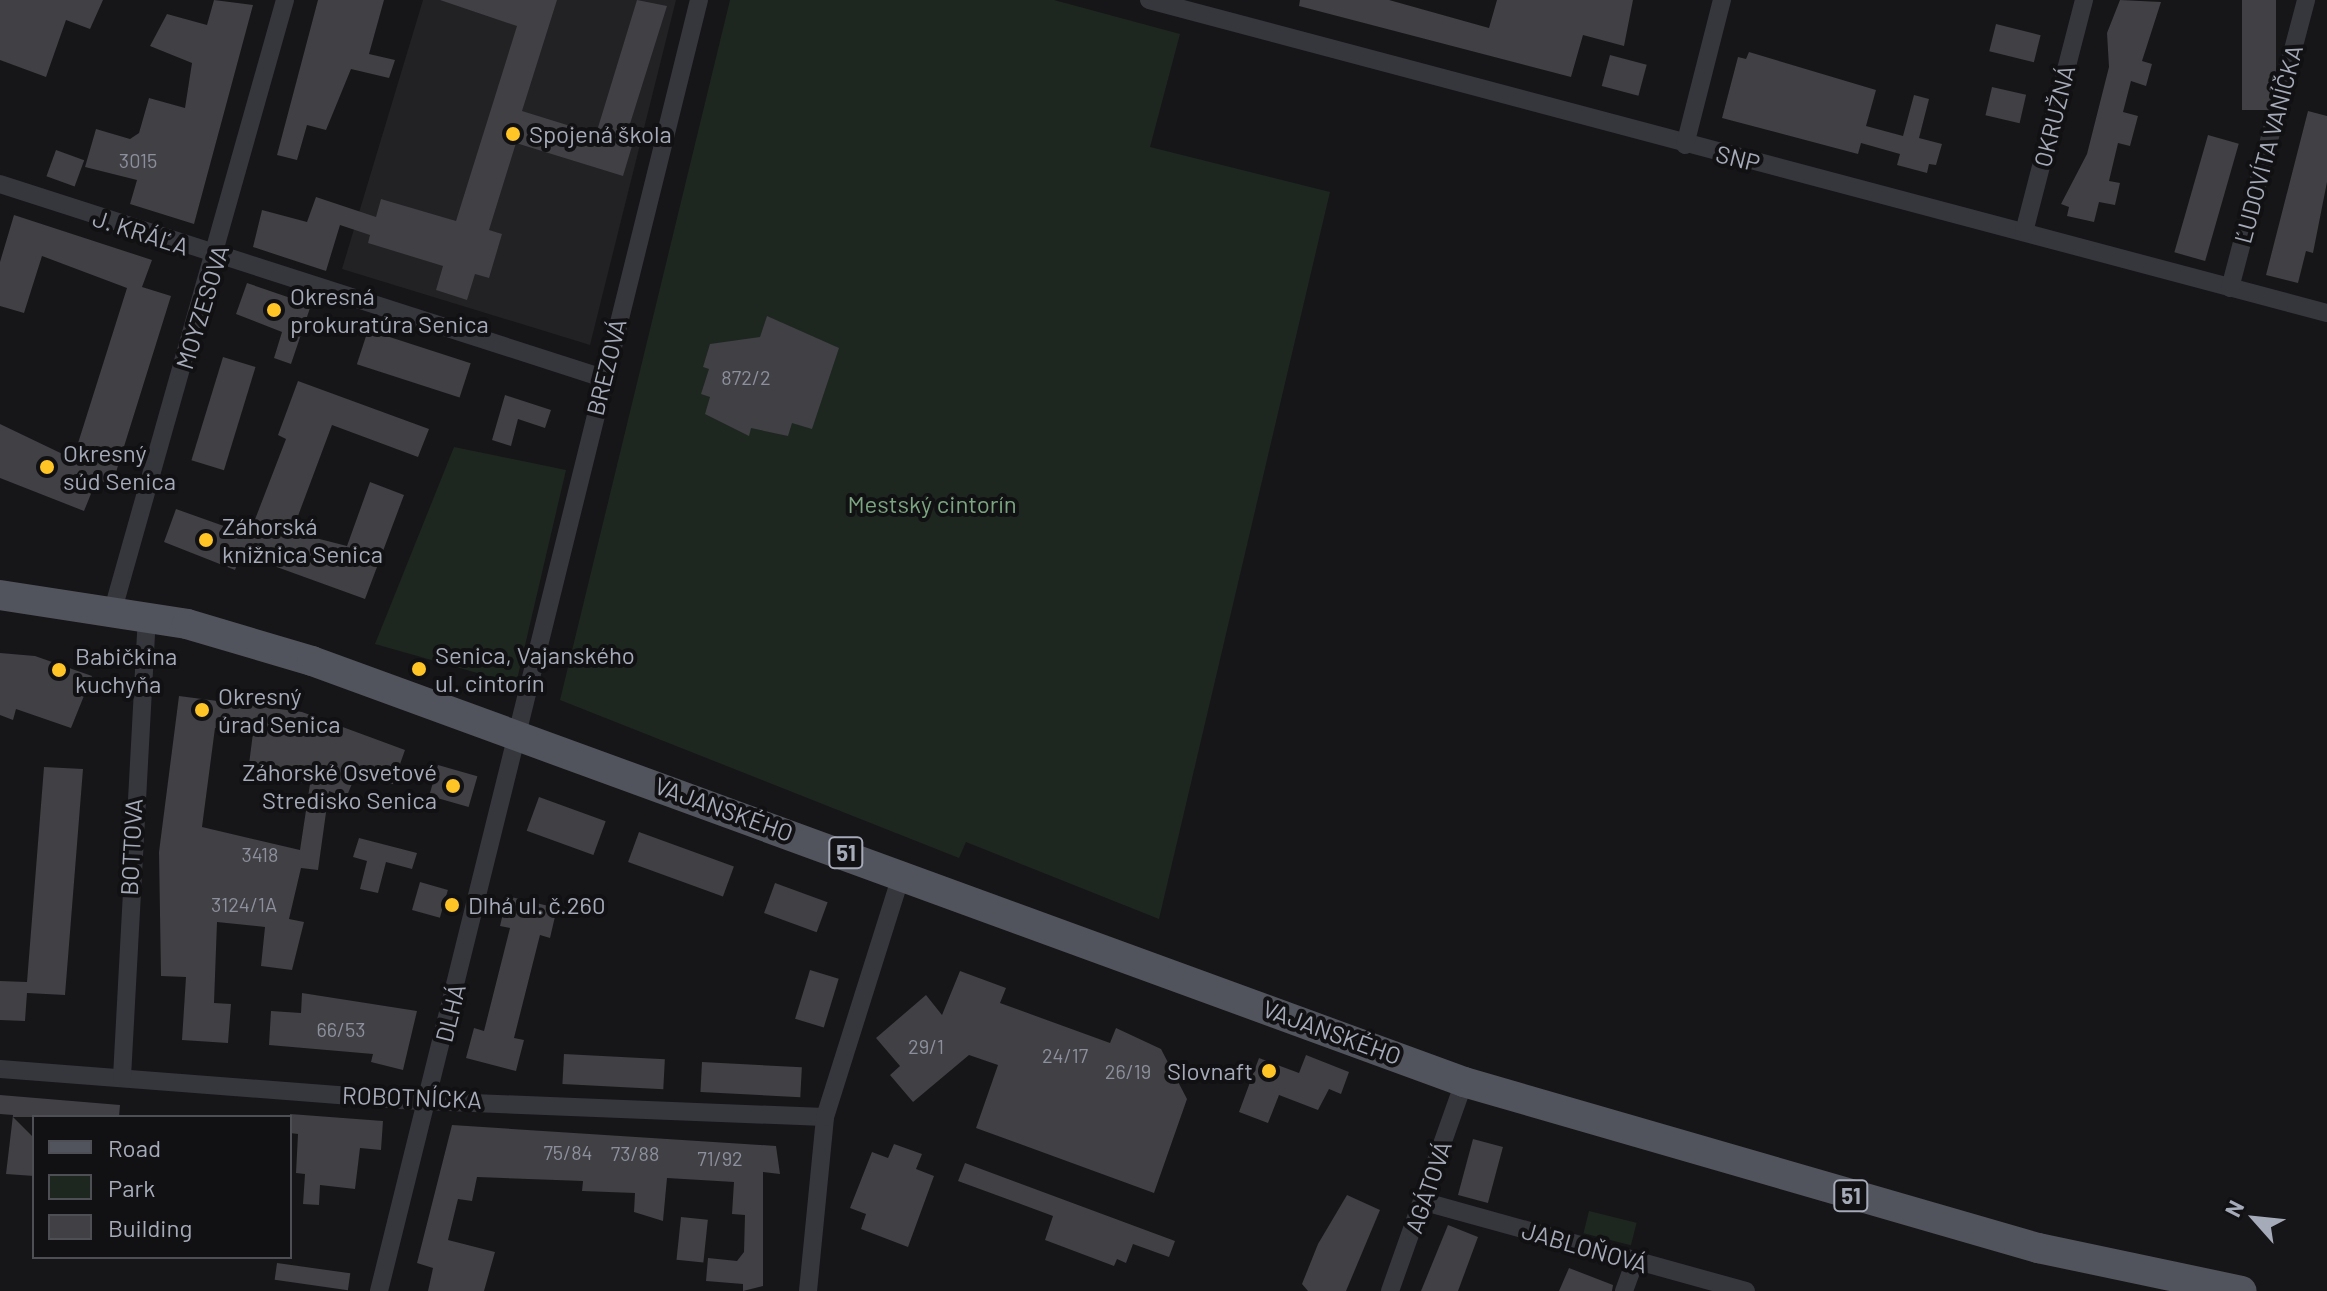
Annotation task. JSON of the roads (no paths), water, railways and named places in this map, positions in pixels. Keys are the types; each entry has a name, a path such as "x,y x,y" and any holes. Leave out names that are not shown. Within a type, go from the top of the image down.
{"main road":[{"name":"51","path":"0,595 112,613"},
{"name":"VAJANSKÉHO","path":"112,613 147,618 298,656 902,873 1464,1082"},
{"name":"51","path":"1464,1082 2038,1248 2242,1291"}],"street":[{"name":"MOYZESOVA","path":"112,613 218,257 285,0"},
{"name":"BREZOVÁ","path":"517,734 699,0"},
{"name":"SNP","path":"1149,0 1201,7 1685,145 2327,313"},
{"path":"1685,145 1722,0"},
{"name":"OKRUŽNÁ","path":"2024,232 2084,0"},
{"name":"ĽUDOVÍTA VANÍČKA","path":"2230,288 2306,0"},
{"name":"J. KRÁĽA","path":"0,184 218,257 603,378"},
{"name":"BOTTOVA","path":"122,1077 147,618"},
{"name":"DLHÁ","path":"379,1291 430,1096 517,734"},
{"path":"808,1291 825,1117 902,873"},
{"name":"ROBOTNÍCKA","path":"0,1069 399,1100 430,1096 825,1117"},
{"name":"AGÁTOVÁ","path":"1390,1291 1425,1202 1464,1082"},
{"name":"JABLOŇOVÁ","path":"1425,1202 1746,1291"},
{"path":"1624,1291 1635,1261"}],"place":[{"name":"Spojená škola","path":"513,134"},
{"name":"Okresná prokuratúra Senica","path":"274,310"},
{"name":"Okresný súd Senica","path":"47,467"},
{"name":"Záhorská knižnica Senica","path":"206,540"},
{"name":"Senica, Vajanského ul. cintorín","path":"419,669"},
{"name":"Babičkina kuchyňa","path":"59,670"},
{"name":"Okresný úrad Senica","path":"202,710"},
{"name":"Záhorské Osvetové Stredisko Senica","path":"453,786"},
{"name":"Dlhá ul. č.260","path":"452,905"},
{"name":"Slovnaft","path":"1269,1071"}],"park label":[{"name":"Mestský cintorín","path":"932,504"}]}
